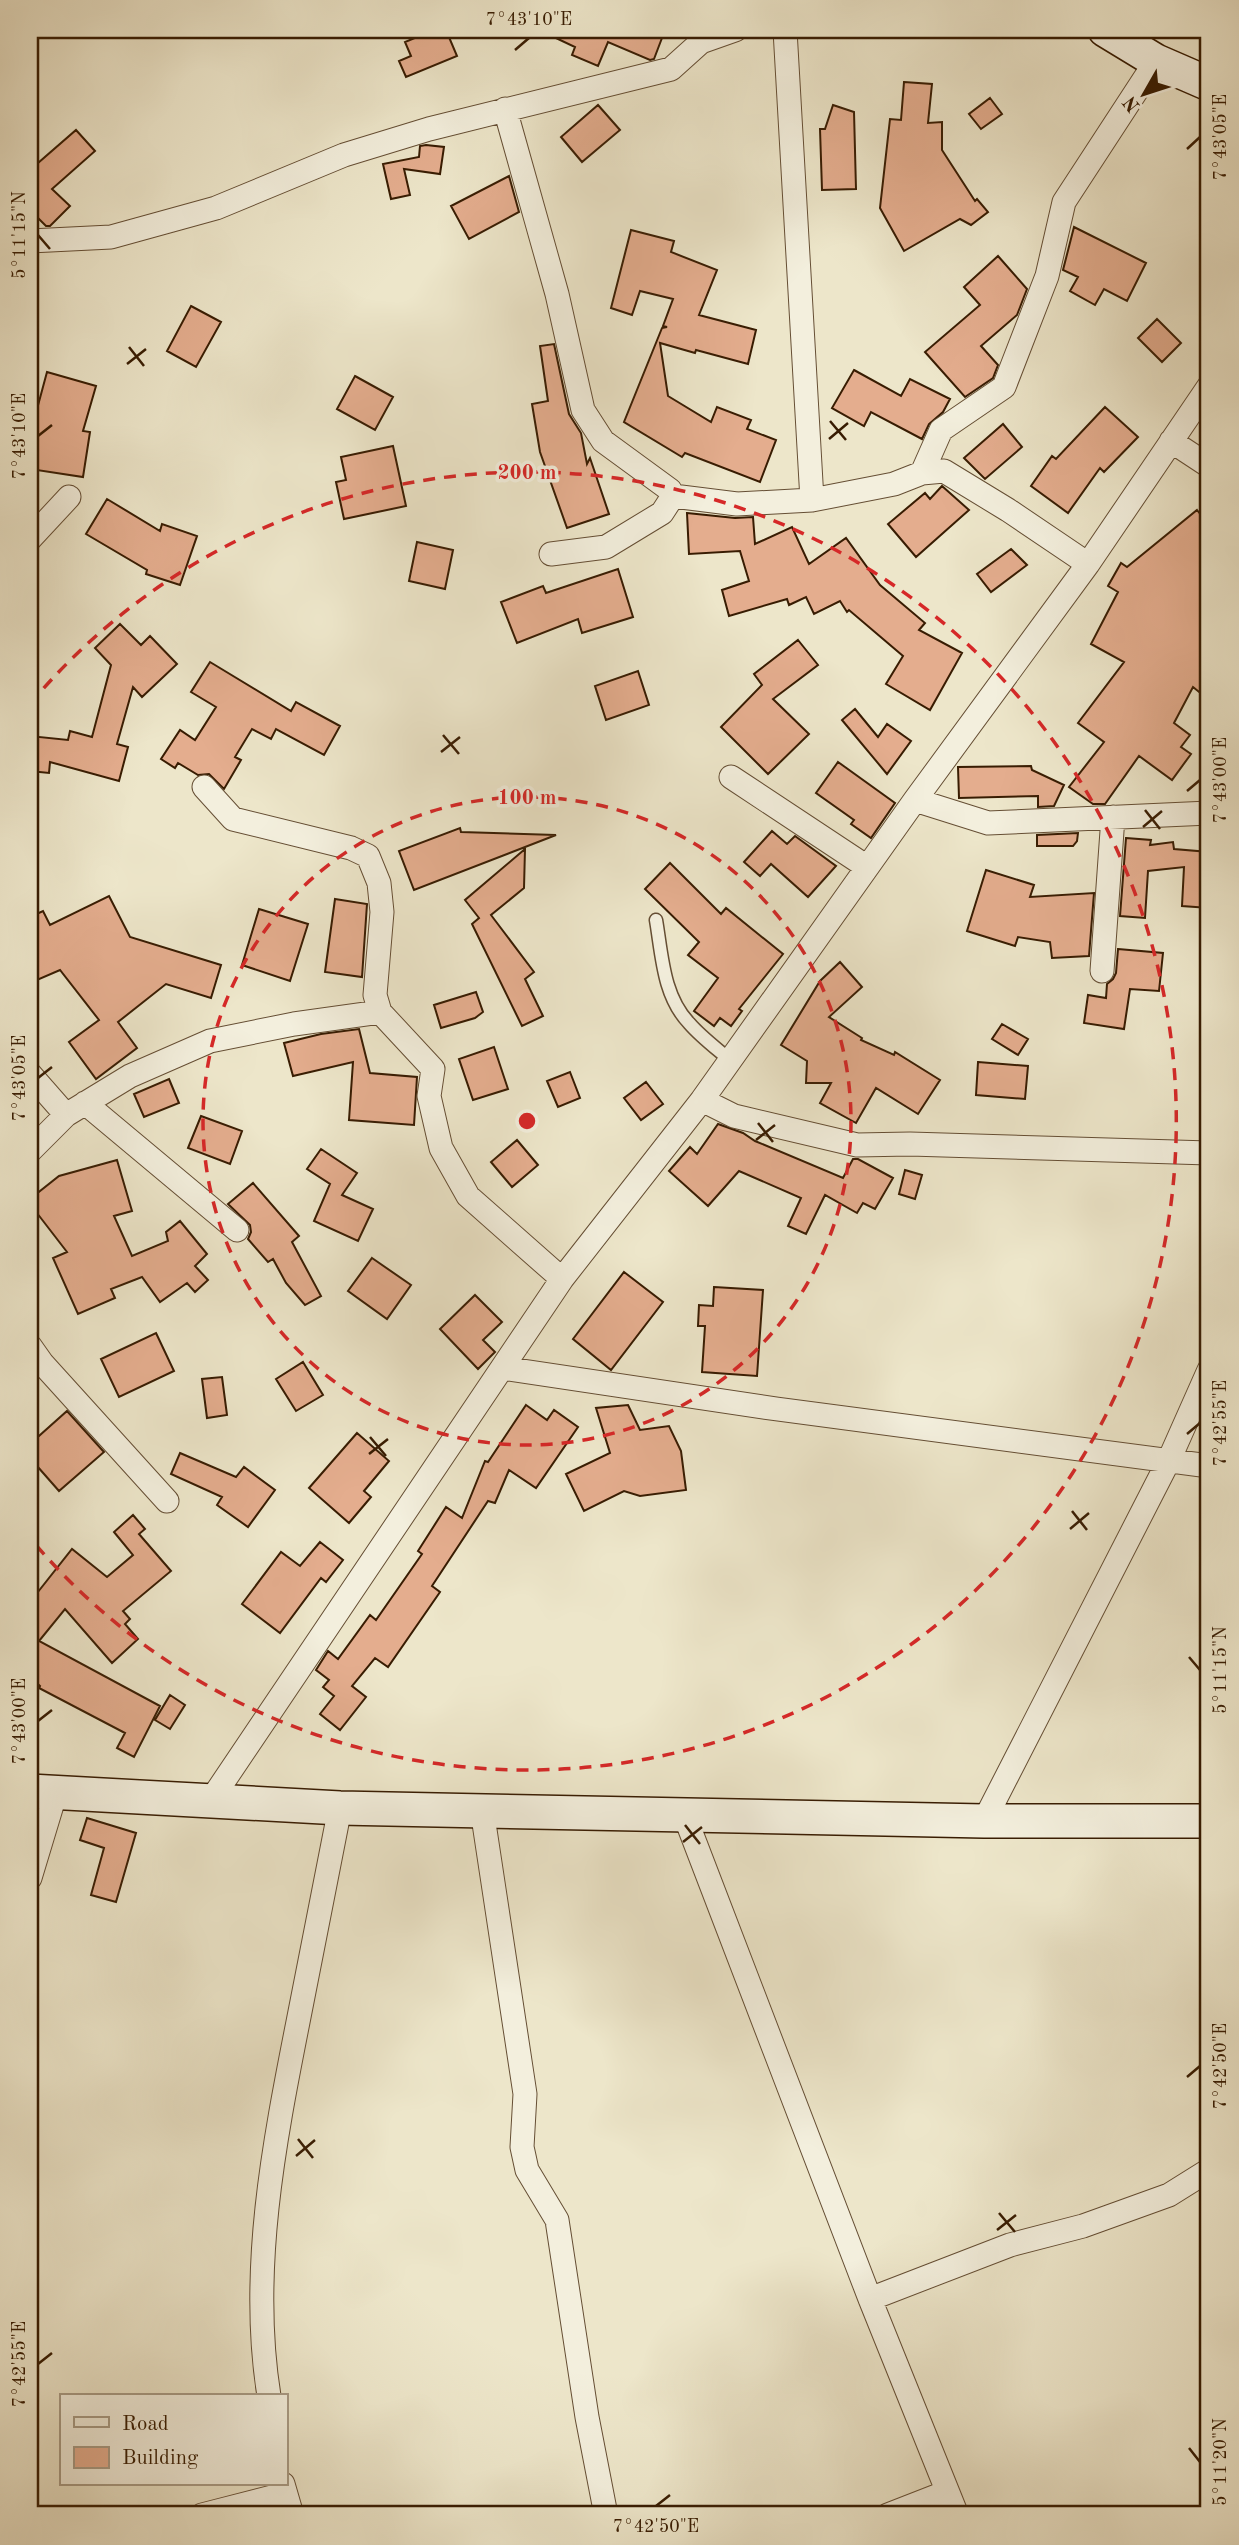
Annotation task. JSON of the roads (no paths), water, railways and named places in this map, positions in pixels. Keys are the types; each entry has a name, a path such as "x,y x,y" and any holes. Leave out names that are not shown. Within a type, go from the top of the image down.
{"street":[{"path":"30,241 111,237 216,208 344,155 429,129 671,69 701,42 735,30"},
{"path":"785,30 812,500"},
{"path":"1105,30 1156,61 1209,85"},
{"path":"922,473 941,430 1004,387 1047,276 1064,202 1156,61"},
{"path":"505,109 557,293 583,410 603,441 670,490 673,496"},
{"path":"211,1800 562,1279 702,1100 915,800 1088,564 1209,386"},
{"path":"1171,441 1209,466"},
{"path":"673,496 737,503 812,500 894,484 922,473 944,471 1088,564"},
{"path":"551,554 606,547 662,513 673,496"},
{"path":"30,539 69,497"},
{"path":"731,777 867,867"},
{"path":"204,787 233,819 351,848 368,856 379,883 382,912 375,995 380,1013 433,1069 429,1096 441,1148 468,1196 562,1279"},
{"path":"915,800 988,823 1209,813"},
{"path":"1102,971 1113,817"},
{"path":"30,1150 75,1109 130,1076 210,1041 294,1024 380,1013"},
{"path":"30,1074 237,1230"},
{"path":"702,1100 734,1116 857,1145 910,1144 1209,1153"},
{"path":"30,1346 42,1363 167,1501"},
{"path":"502,1368 777,1409 1209,1466"},
{"path":"984,1821 1169,1460 1209,1370"},
{"path":"30,1878 43,1791 340,1808 984,1821 1209,1821"},
{"path":"269,2394 265,2375 262,2265 279,2116 340,1808"},
{"path":"482,1810 524,2094 522,2147 527,2170 557,2220 587,2417 606,2515"},
{"path":"684,1814 870,2299 957,2515"},
{"path":"870,2299 1010,2245 1083,2226 1168,2195 1209,2170"},
{"path":"888,2515 947,2492"},
{"path":"202,2515 287,2498"}],"lane":[{"path":"656,920 666,978 675,1004 688,1022 730,1060"}]}
